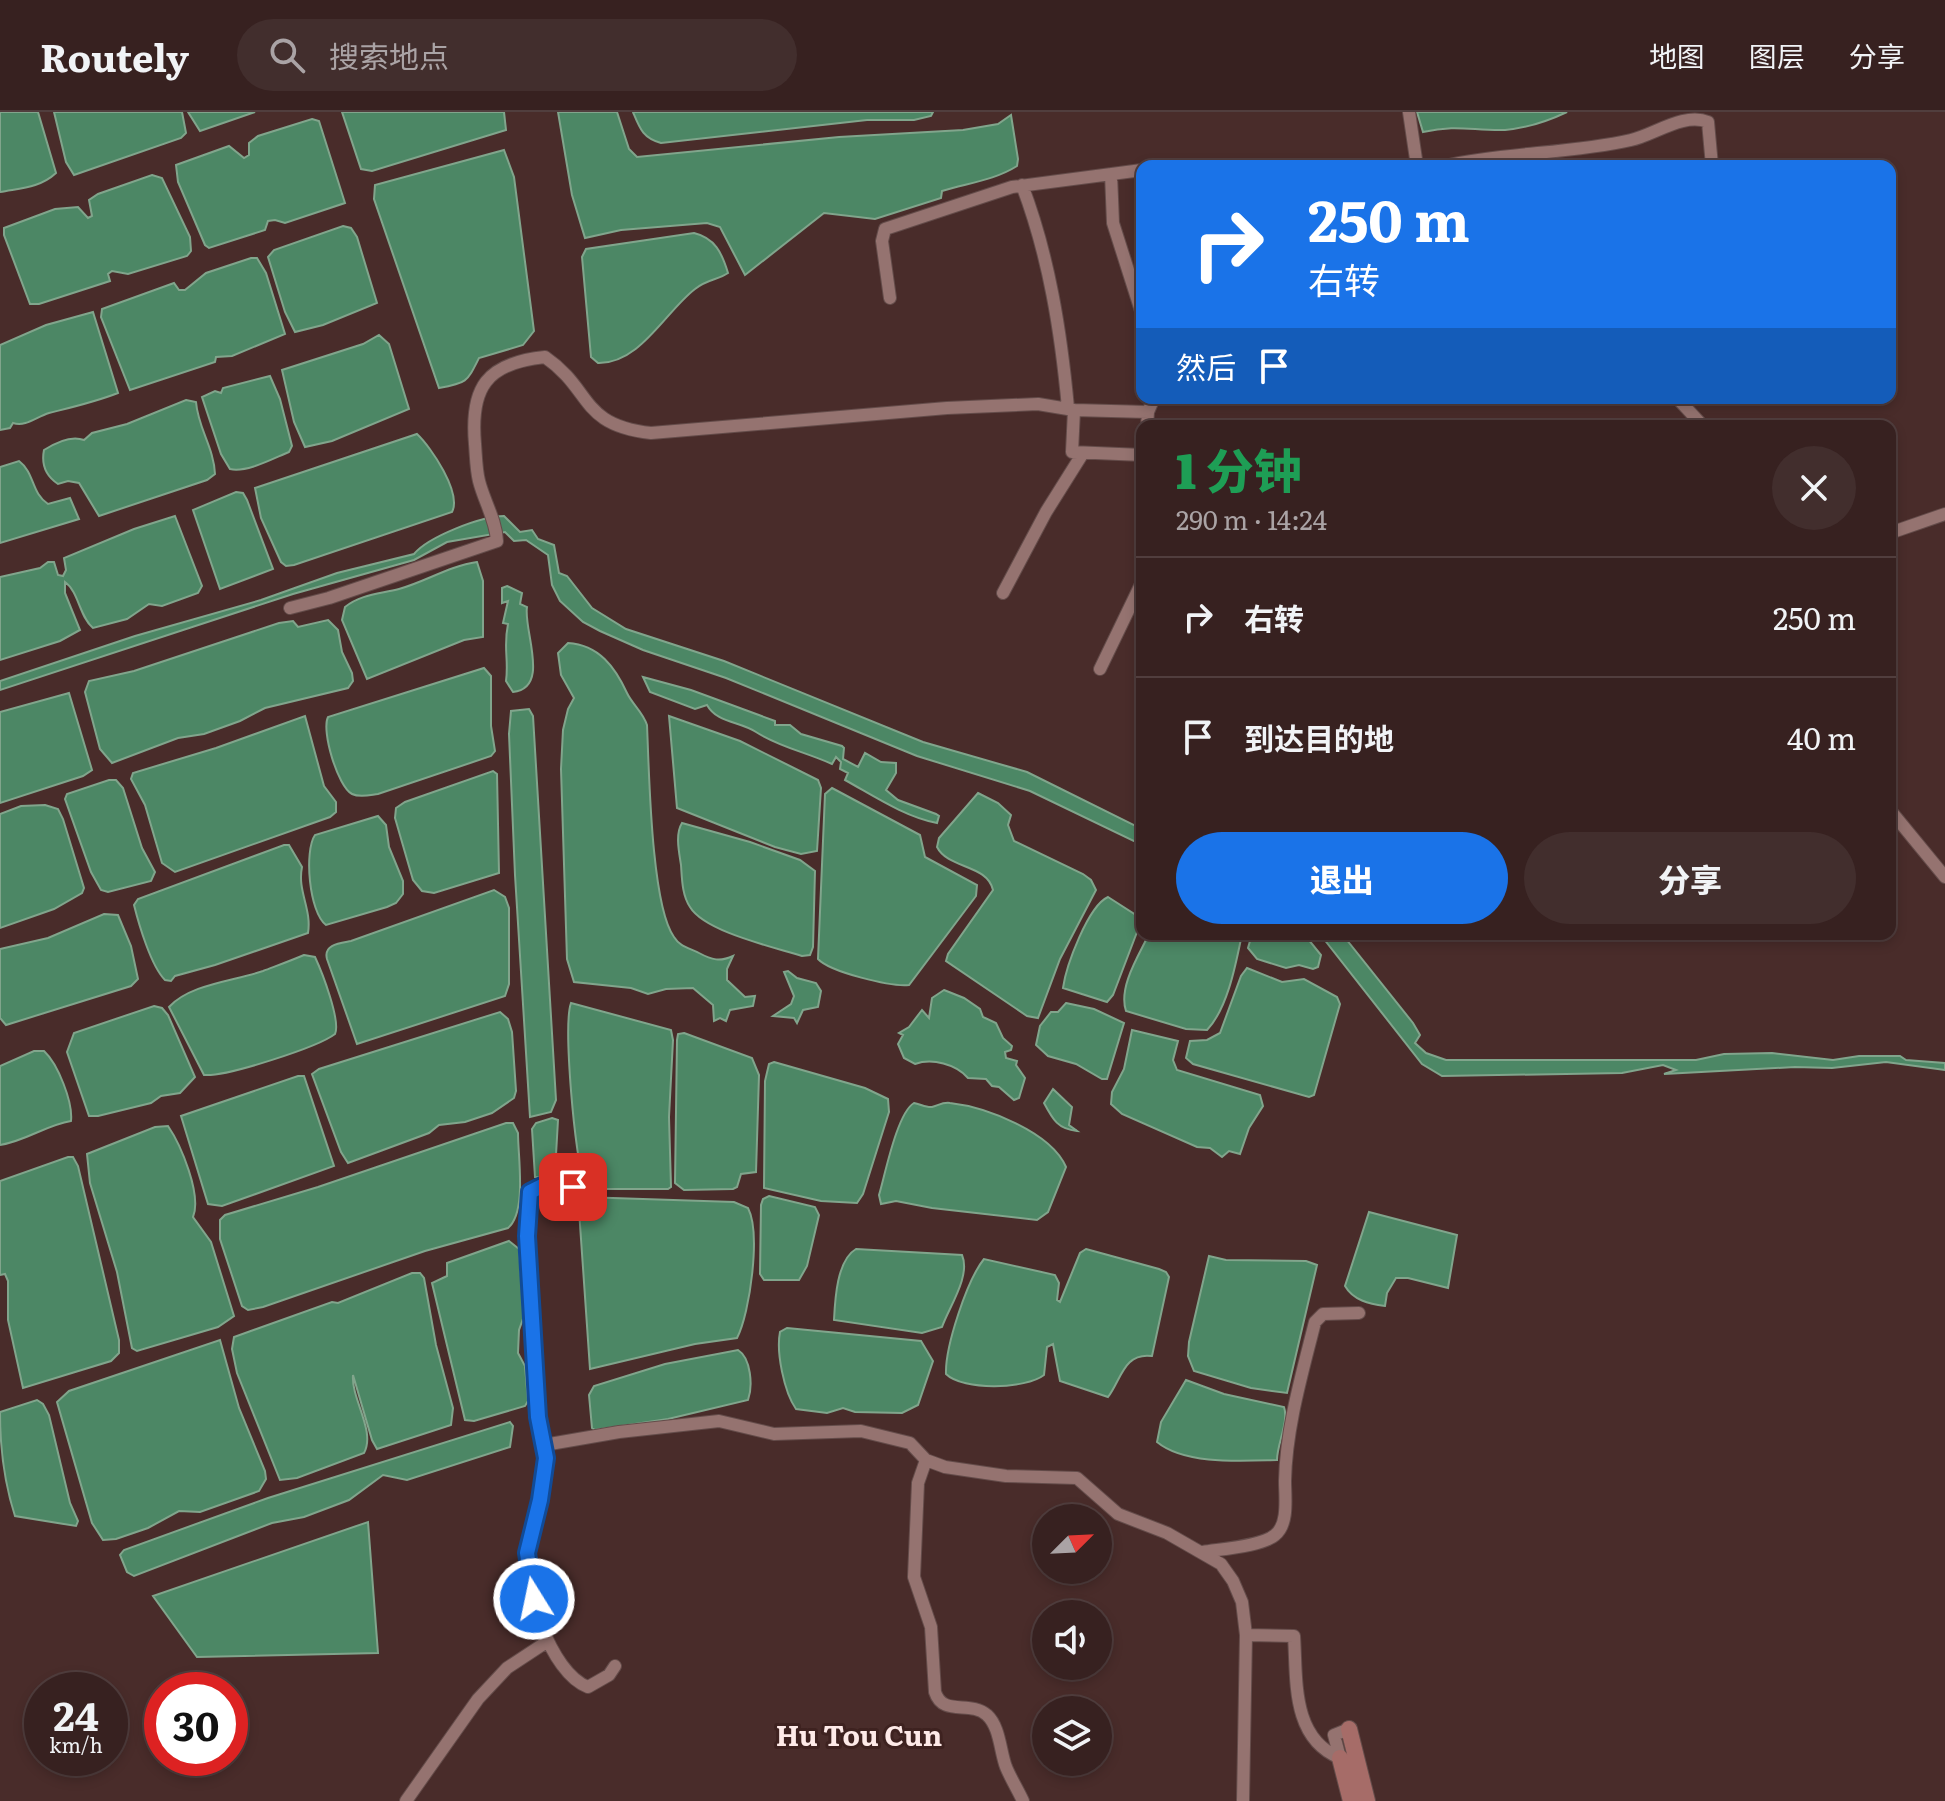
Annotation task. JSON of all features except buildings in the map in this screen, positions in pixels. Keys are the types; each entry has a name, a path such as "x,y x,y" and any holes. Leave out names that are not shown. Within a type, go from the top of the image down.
{"main road":[{"path":"1349,1729 1367,1801"},
{"path":"1340,1758 1351,1801"}],"street":[{"path":"1409,112 1416,160"},
{"path":"1471,160 1609,145 1645,137 1686,120 1708,122 1712,160"},
{"path":"890,298 882,241 885,229 1022,185 1136,171"},
{"path":"1111,174 1113,223 1136,295"},
{"path":"1022,185 1040,234 1049,278 1071,409 1072,452 1136,455"},
{"path":"290,608 497,541 478,479 473,404 480,388 494,375 509,364 523,360 545,357 601,418 624,430 651,433 947,408 1038,404 1147,419"},
{"path":"1683,404 1697,420"},
{"path":"1003,593 1046,512 1083,453"},
{"path":"1896,531 1945,514"},
{"path":"1100,669 1136,594"},
{"path":"1896,817 1945,877"},
{"path":"573,1187 542,1186 530,1192 528,1203 527,1236 538,1417 544,1445 540,1500 527,1553 536,1604 548,1641 577,1683 588,1687 599,1682 615,1666"},
{"path":"1203,1552 1263,1541 1275,1536 1281,1528 1285,1510 1290,1422 1315,1322 1323,1314 1359,1313"},
{"path":"544,1445 619,1432 719,1421 774,1434 833,1431 885,1435 915,1446 926,1460 945,1467 1006,1476 1077,1478 1118,1514 1167,1533 1203,1552 1221,1564 1233,1581 1242,1602 1246,1635 1243,1801"},
{"path":"926,1460 918,1483 914,1577 931,1627 938,1703 944,1707 974,1708 984,1712 994,1722 1007,1769 1023,1801"},
{"path":"1246,1635 1294,1636 1299,1706 1309,1734 1323,1751 1340,1758"},
{"path":"406,1801 478,1699 507,1668 548,1641"},
{"path":"1340,1758 1334,1735 1349,1729"}],"shaded area":[{"path":"0,112 38,112 56,173 37,185 0,192"},
{"path":"54,112 182,112 186,133 181,138 74,175 66,162"},
{"path":"188,112 255,112 200,131"},
{"path":"342,112 504,112 506,130 372,171 361,169"},
{"path":"558,112 617,112 629,149 637,157 839,137 963,130 998,124 1011,115 1018,159 1017,166 1000,175 942,191 941,198 875,219 824,213 745,275 720,227 707,223 621,230 585,238 572,195"},
{"path":"633,112 933,112 931,116 914,120 867,120 661,143 643,132"},
{"path":"1417,112 1567,112 1537,124 1513,129 1455,128 1423,132"},
{"path":"312,119 319,121 345,203 285,223 268,221 265,230 209,248 205,245 178,182 176,165 229,146 244,158 249,155 249,143 258,136"},
{"path":"504,150 514,177 534,331 523,345 479,358 465,380 439,388 374,199 375,185"},
{"path":"152,175 162,178 190,237 191,251 187,256 128,274 112,271 108,274 110,281 39,304 30,304 4,228 55,209 78,207 88,218 92,216 89,200"},
{"path":"343,226 351,228 357,237 377,303 323,325 295,332 285,312 268,257 274,250"},
{"path":"694,233 717,247 728,273 695,289 627,355 598,363 591,357 582,257 586,249"},
{"path":"257,258 266,273 285,334 232,356 216,357 215,362 130,390 101,317 102,309 174,283 179,290 185,290 206,273"},
{"path":"93,312 118,393 49,413 27,423 13,423 10,428 0,430 0,345 46,325"},
{"path":"379,335 389,344 409,409 332,441 305,447 294,422 282,370 363,344"},
{"path":"270,376 280,399 292,446 289,452 260,464 230,469 221,454 202,397 215,391 221,393 223,388"},
{"path":"186,400 196,402 212,455 215,474 207,480 99,516 79,483 68,481 58,484 45,470 44,450 53,445 69,439 84,440 92,433 127,424"},
{"path":"417,434 437,459 449,482 454,504 452,512 294,565 286,566 281,562 261,518 255,488"},
{"path":"19,461 48,504 70,498 79,519 0,543 0,467"},
{"path":"236,492 243,493 247,500 273,569 220,589 193,510"},
{"path":"175,516 202,586 198,593 162,606 149,604 127,619 93,628 65,582 65,593 80,630 60,641 0,660 0,577 40,568 48,562 54,562 58,575 63,576 66,570 64,558"},
{"path":"504,516 520,532 532,530 538,539 554,545 559,573 567,576 592,608 626,629 724,661 923,742 1027,772 1136,826 1136,842 1030,791 917,756 726,678 643,650 600,631 583,622 560,601 552,585 548,555 526,540 514,541 505,532 447,542 414,560 293,594 0,690 0,681 135,636 261,600 337,573 414,554 431,541 456,529"},
{"path":"477,562 483,581 483,637 464,640 367,679 342,620 345,607 364,597 399,589"},
{"path":"507,586 522,593 520,604 527,607 533,657 531,680 524,688 513,692 506,681 508,624 503,623 508,601 502,603 502,588"},
{"path":"328,620 338,630 342,652 352,673 353,681 348,688 265,708 204,734 178,738 112,763 100,749 85,692 89,681 134,671 279,623 293,621 298,627"},
{"path":"568,643 589,648 605,659 645,720 656,868 666,921 676,940 685,947 716,959 733,956 727,969 727,980 745,997 755,996 753,1006 730,1010 726,1021 720,1018 714,1021 713,1005 693,988 666,989 648,994 631,988 574,982 567,959 561,769 563,730 574,698 561,675 558,653"},
{"path":"484,668 491,676 491,726 495,751 491,756 378,794 358,796 347,789 336,770 329,746 328,717"},
{"path":"643,677 691,690 775,721 775,725 790,725 801,734 842,746 843,759 858,767 865,753 881,762 896,763 896,773 886,790 898,800 936,814 939,816 937,823 901,811 845,780 848,773 840,769 841,762 836,757 832,764 722,719 707,705 695,709 650,692"},
{"path":"69,693 92,770 83,776 0,803 0,712"},
{"path":"529,709 533,716 556,1100 551,1112 530,1117 509,734 511,711"},
{"path":"305,716 324,786 336,802 336,812 330,817 175,872 162,863 145,805 131,779 133,773"},
{"path":"669,716 740,741 818,780 821,788 817,851 801,854 775,847 677,808"},
{"path":"493,771 497,774 499,873 434,893 422,891 413,880 395,818 396,808"},
{"path":"116,780 123,788 142,848 155,872 151,881 108,892 101,890 91,872 65,799 67,794"},
{"path":"832,788 920,835 925,857 977,885 976,896 909,985 861,978 818,959 825,794"},
{"path":"978,793 998,803 1011,815 1008,825 1014,841 1083,874 1091,880 1096,890 1060,959 1038,1018 1027,1016 946,961 993,890 983,875 950,859 937,847 939,838"},
{"path":"45,805 58,809 63,819 84,888 82,893 54,909 0,928 0,814 21,806"},
{"path":"378,816 386,825 389,847 403,881 403,894 396,903 387,907 326,925 316,908 310,881 310,854 315,835"},
{"path":"682,823 800,860 815,871 813,947 810,955 802,956 741,938 698,916 687,902 683,887 678,843"},
{"path":"289,845 302,867 301,884 308,916 308,933 175,976 171,981 165,980 142,934 134,905 138,899"},
{"path":"494,890 505,897 509,908 509,984 505,996 357,1044 327,959 330,947"},
{"path":"1108,897 1136,915 1136,935 1113,995 1107,1002 1063,988 1073,952 1100,903"},
{"path":"104,914 118,915 131,946 138,979 131,986 6,1025 0,1018 0,949 48,938"},
{"path":"1146,940 1241,940 1226,998 1207,1030 1186,1029 1126,1011 1125,992"},
{"path":"1250,940 1309,940 1321,955 1318,967 1313,969 1299,965 1286,968 1257,959 1248,948"},
{"path":"1325,940 1347,940 1413,1023 1420,1035 1415,1043 1426,1053 1446,1060 1696,1060 1724,1054 1772,1053 1833,1060 1859,1056 1900,1056 1906,1060 1945,1063 1945,1070 1886,1062 1832,1068 1664,1074 1676,1070 1663,1065 1622,1073 1442,1076 1422,1064"},
{"path":"304,955 315,957 322,974 333,1008 335,1034 271,1060 204,1075 169,1007 200,988 263,971"},
{"path":"1247,968 1282,982 1304,979 1337,997 1340,1004 1314,1095 1309,1097 1193,1064 1186,1058 1190,1041 1207,1040 1220,1033 1241,976"},
{"path":"788,971 797,978 816,983 821,991 818,1007 803,1010 797,1023 794,1018 773,1016 791,1004 794,996 784,972"},
{"path":"944,990 980,1009 983,1017 996,1023 1003,1038 1012,1046 1005,1052 1006,1058 1017,1061 1016,1065 1025,1078 1019,1098 1014,1100 986,1079 968,1078 950,1066 936,1062 915,1064 904,1058 898,1044 903,1035 899,1033 909,1027 922,1010 929,1018 932,998"},
{"path":"571,1003 671,1030 671,1187 668,1189 601,1189 584,1182 571,1092 568,1037"},
{"path":"1066,1003 1094,1009 1124,1023 1107,1079 1076,1064 1048,1056 1036,1045 1040,1026 1051,1012 1058,1012"},
{"path":"154,1006 162,1008 168,1015 195,1077 180,1093 161,1096 151,1103 89,1116 67,1052 74,1033"},
{"path":"500,1012 508,1019 512,1032 514,1098 492,1113 465,1122 439,1125 429,1133 348,1163 312,1074 319,1069"},
{"path":"1132,1030 1178,1041 1173,1060 1177,1070 1260,1095 1263,1106 1249,1128 1240,1154 1229,1151 1222,1157 1210,1148 1197,1147 1122,1114 1111,1104 1112,1092 1124,1069"},
{"path":"684,1033 752,1058 759,1075 756,1172 741,1174 737,1187 733,1189 684,1190 675,1183 677,1040 678,1034"},
{"path":"34,1051 44,1051 59,1074 70,1104 71,1121 0,1145 0,1066"},
{"path":"774,1062 865,1088 888,1099 889,1112 863,1194 857,1203 821,1201 764,1188 765,1081 769,1064"},
{"path":"304,1076 334,1166 222,1206 208,1204 181,1116"},
{"path":"1053,1089 1072,1107 1069,1125 1077,1131 1061,1126 1047,1109 1044,1103"},
{"path":"914,1103 930,1107 943,1103 965,1105 1016,1123 1047,1143 1066,1167 1048,1212 1037,1220 896,1201 881,1204 879,1195 892,1145 902,1119"},
{"path":"552,1118 558,1120 555,1172 545,1177 535,1177 532,1129 536,1123"},
{"path":"513,1123 518,1133 520,1184 518,1210 508,1228 425,1251 263,1307 248,1310 242,1306 220,1239 220,1220 225,1215"},
{"path":"168,1126 184,1157 192,1184 195,1196 193,1217 211,1242 234,1316 218,1327 137,1351 132,1348 117,1272 90,1183 87,1154 155,1127"},
{"path":"73,1157 78,1166 119,1340 119,1353 111,1361 23,1388 8,1320 8,1281 5,1274 0,1275 0,1181"},
{"path":"769,1196 815,1207 819,1215 807,1266 799,1280 764,1280 760,1274 761,1205 763,1199"},
{"path":"582,1197 734,1202 748,1208 754,1235 754,1254 746,1311 737,1338 695,1344 590,1369 579,1210"},
{"path":"1369,1212 1457,1235 1448,1288 1396,1278 1387,1293 1385,1306 1352,1295 1345,1286"},
{"path":"509,1241 519,1249 524,1316 519,1330 518,1353 525,1366 528,1401 525,1406 474,1421 465,1420 432,1283 447,1276 447,1263"},
{"path":"856,1249 962,1255 964,1272 942,1327 922,1333 834,1320 841,1271"},
{"path":"1086,1249 1159,1269 1169,1277 1152,1356 1135,1358 1129,1363 1108,1397 1060,1381 1053,1344 1047,1347 1044,1375 1035,1380 1010,1385 980,1385 966,1383 946,1374 958,1314 984,1259 1055,1275 1059,1283 1057,1300 1060,1302 1080,1253"},
{"path":"1209,1256 1226,1260 1306,1261 1317,1265 1287,1393 1251,1388 1194,1371 1188,1356 1189,1342"},
{"path":"412,1273 420,1273 424,1278 436,1345 453,1408 451,1425 377,1449 353,1375 367,1435 364,1453 297,1478 280,1480 237,1373 232,1349 234,1337 332,1302 338,1303"},
{"path":"787,1328 921,1341 933,1361 918,1405 902,1413 855,1412 843,1408 827,1413 796,1409 788,1393 780,1361 780,1332"},
{"path":"220,1340 239,1408 265,1471 266,1479 259,1491 200,1512 179,1511 148,1528 103,1540 92,1523 57,1402 69,1391"},
{"path":"738,1350 746,1359 750,1373 748,1400 668,1419 592,1428 589,1395 594,1386 665,1364"},
{"path":"1186,1380 1224,1394 1284,1407 1285,1419 1277,1460 1198,1458 1182,1455 1157,1442 1161,1422"},
{"path":"37,1400 49,1415 70,1503 78,1521 76,1526 15,1516 3,1464 0,1412"},
{"path":"510,1422 513,1426 510,1447 407,1480 383,1475 349,1500 304,1517 272,1523 134,1576 127,1572 120,1555 124,1550 268,1498"},
{"path":"368,1522 378,1653 197,1657 153,1596"}],"district":[{"name":"Hu Tou Cun","path":"859,1736"}],"route":[{"path":"534,1599 527,1553 546,1458 538,1417 527,1236 528,1203 530,1192 542,1186 573,1187"}]}
